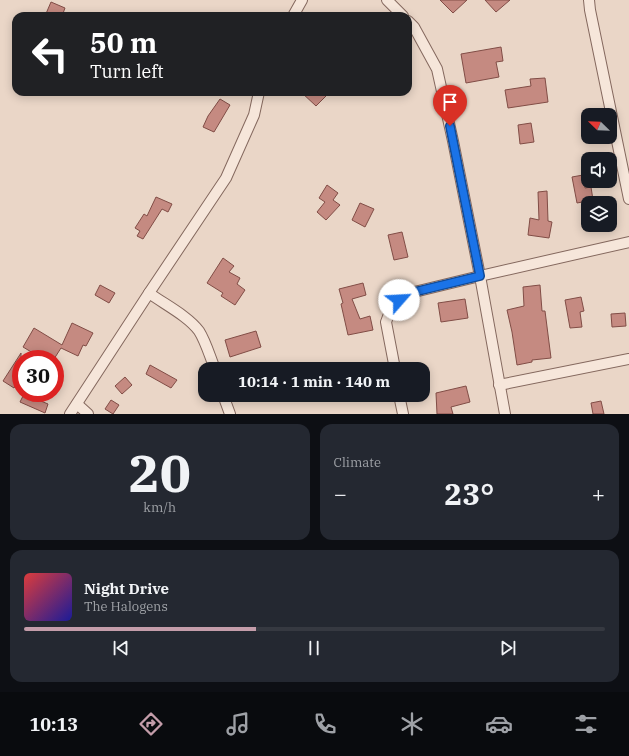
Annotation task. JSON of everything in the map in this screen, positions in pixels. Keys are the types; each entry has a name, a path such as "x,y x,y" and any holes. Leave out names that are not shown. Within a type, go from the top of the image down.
{"street":[{"path":"295,12 302,0"},
{"path":"387,0 399,12"},
{"path":"589,0 629,199"},
{"path":"412,25 437,69 480,276 505,414"},
{"path":"70,414 226,178 254,115 258,96"},
{"path":"393,362 386,322 392,306 406,294 629,242"},
{"path":"149,293 189,321 199,331 212,362"},
{"path":"499,385 629,359"},
{"path":"226,402 230,414"},
{"path":"400,402 403,414"},
{"path":"76,404 88,414"}],"building":[{"path":"440,0 467,0 453,13"},
{"path":"485,0 510,0 496,12"},
{"path":"51,2 65,8 64,12 47,12"},
{"path":"501,47 503,61 496,62 499,77 466,83 461,54"},
{"path":"545,78 548,102 508,108 505,90 531,86 530,79"},
{"path":"305,96 326,96 316,106"},
{"path":"220,99 230,105 214,132 203,127 208,116"},
{"path":"531,123 534,142 520,144 518,125"},
{"path":"581,175 581,188 591,188 592,196 581,196 581,202 577,203 572,177"},
{"path":"327,185 338,193 333,200 340,205 326,220 317,212 325,202 319,198"},
{"path":"547,191 548,221 552,222 549,238 528,235 530,218 539,220 538,192"},
{"path":"156,197 172,204 168,212 162,209 143,239 137,236 140,231 135,228 144,214 147,216"},
{"path":"360,203 374,209 365,227 352,220"},
{"path":"402,232 408,257 394,260 388,235"},
{"path":"223,258 234,266 229,272 240,278 237,284 245,290 235,305 221,296 223,293 207,283"},
{"path":"363,283 366,295 352,299 360,319 370,316 373,330 348,335 341,304 343,303 339,289"},
{"path":"100,285 115,293 109,303 95,295"},
{"path":"540,285 542,311 545,311 551,358 532,360 532,362 517,365 507,310 524,306 523,287"},
{"path":"581,297 584,311 580,312 582,327 570,328 565,300"},
{"path":"465,299 468,318 441,322 438,303"},
{"path":"625,313 626,326 612,327 611,314"},
{"path":"72,323 93,333 86,346 83,345 78,356 61,348 60,350 28,350 23,347 34,328 62,345"},
{"path":"256,331 261,347 230,357 225,340"},
{"path":"150,365 177,380 171,388 146,374"},
{"path":"12,367 12,387 3,381"},
{"path":"125,377 132,385 122,394 115,386"},
{"path":"466,386 470,402 451,407 453,414 437,414 436,393"},
{"path":"111,400 119,405 113,414 105,409"},
{"path":"601,401 604,414 593,414 591,403"},
{"path":"20,402 43,402 48,404 45,413"}],"route":[{"path":"399,300 406,294 480,276 450,126"}]}
